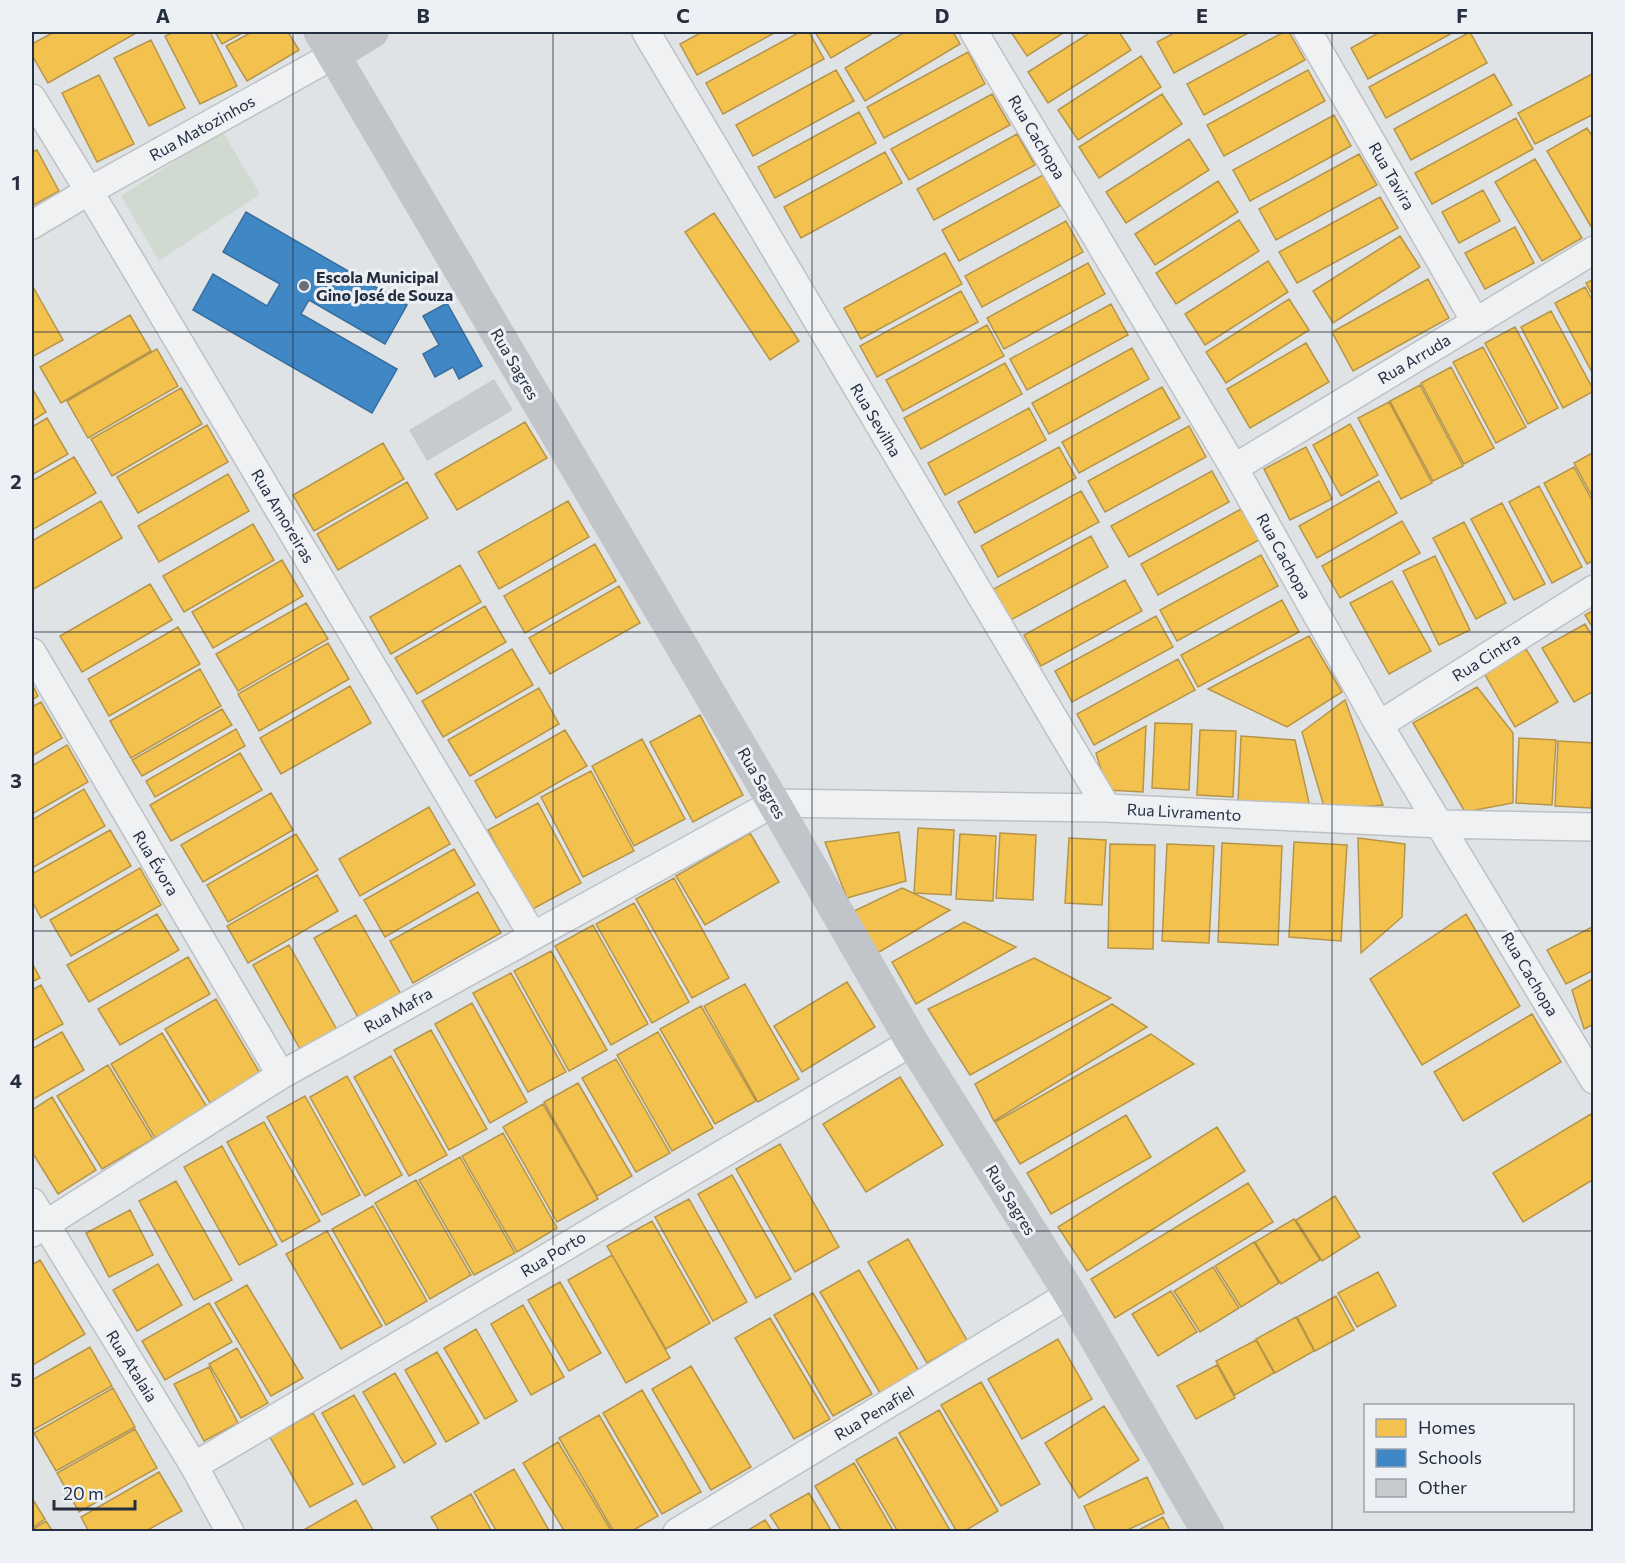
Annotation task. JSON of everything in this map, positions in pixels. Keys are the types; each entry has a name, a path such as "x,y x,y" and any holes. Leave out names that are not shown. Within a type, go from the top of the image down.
{"street":[{"name":"Rua Matozinhos","path":"32,225 327,44 372,32"},
{"name":"Rua Sevilha","path":"646,32 1107,808"},
{"name":"Rua Cachopa","path":"974,32 1234,468 1379,725 1593,1080"},
{"name":"Rua Tavira","path":"1308,32 1475,321"},
{"name":"Rua Sagres","path":"327,44 774,803 912,1042 1070,1294 1208,1532"},
{"name":"Rua Amoreiras","path":"32,98 533,936"},
{"name":"Rua Arruda","path":"1234,468 1593,250"},
{"name":"Rua Cintra","path":"1379,725 1593,589"},
{"name":"Rua Évora","path":"32,652 281,1075"},
{"name":"Rua Livramento","path":"774,803 1107,808 1440,824 1593,827"},
{"name":"Rua Mafra","path":"36,1220 281,1075 774,803"},
{"name":"Rua Porto","path":"194,1466 912,1042"},
{"name":"Rua Atalaia","path":"36,1220 194,1466 230,1532"},
{"name":"Rua Penafiel","path":"677,1532 1070,1294"}],"shaded area":[{"path":"222,131 260,194 159,261 121,196"}],"building: Homes":[{"path":"54,32 138,32 48,83 32,55 32,44"},
{"path":"174,32 210,32 237,86 200,104 165,36"},
{"path":"215,32 244,32 222,44"},
{"path":"252,32 288,32 299,50 247,81 226,46"},
{"path":"702,32 776,32 697,75 680,44"},
{"path":"800,32 809,32 824,59 723,114 706,83"},
{"path":"815,32 875,32 831,58"},
{"path":"905,32 953,32 960,44 865,101 845,68"},
{"path":"1011,32 1065,32 1027,56"},
{"path":"1091,32 1119,32 1131,50 1048,103 1028,72"},
{"path":"1176,32 1250,32 1174,73 1157,42"},
{"path":"1284,32 1289,32 1305,60 1204,115 1187,84"},
{"path":"1380,32 1454,32 1368,79 1351,48"},
{"path":"1470,32 1487,63 1386,118 1369,87"},
{"path":"151,40 185,108 149,126 114,58"},
{"path":"968,52 985,84 884,138 867,107"},
{"path":"1141,56 1161,87 1078,140 1058,110"},
{"path":"836,70 854,101 753,156 736,125"},
{"path":"1308,70 1325,101 1224,156 1207,125"},
{"path":"1594,73 1594,114 1535,144 1518,113"},
{"path":"1494,74 1512,105 1411,160 1394,129"},
{"path":"99,75 134,144 97,162 62,93"},
{"path":"992,94 1010,125 909,180 891,149"},
{"path":"1162,94 1182,124 1099,178 1079,147"},
{"path":"859,112 876,143 775,198 758,167"},
{"path":"1334,115 1351,146 1250,201 1233,170"},
{"path":"1516,118 1533,149 1432,204 1415,173"},
{"path":"1587,128 1594,139 1593,230 1547,151"},
{"path":"1017,134 1035,165 934,220 917,189"},
{"path":"1189,139 1209,170 1126,223 1106,192"},
{"path":"37,150 59,191 32,206 32,152"},
{"path":"885,152 902,183 801,238 784,207"},
{"path":"1359,154 1377,185 1276,240 1259,209"},
{"path":"1535,159 1582,238 1542,261 1495,182"},
{"path":"1043,175 1060,206 959,261 942,230"},
{"path":"1218,181 1238,212 1155,265 1135,234"},
{"path":"1483,190 1500,221 1459,243 1442,212"},
{"path":"1380,197 1398,228 1297,283 1279,252"},
{"path":"714,213 799,341 770,360 685,232"},
{"path":"1239,220 1259,251 1176,304 1156,273"},
{"path":"1066,221 1083,252 982,307 965,276"},
{"path":"1515,227 1534,263 1485,289 1465,253"},
{"path":"1400,236 1420,267 1333,323 1313,291"},
{"path":"945,253 962,284 861,339 844,308"},
{"path":"1268,261 1288,292 1205,345 1185,314"},
{"path":"1088,263 1105,294 1004,349 987,318"},
{"path":"1428,279 1449,318 1353,371 1332,332"},
{"path":"1594,279 1594,298 1586,283"},
{"path":"32,285 63,340 32,357"},
{"path":"1585,287 1594,303 1594,376 1555,303"},
{"path":"961,291 978,322 877,377 860,346"},
{"path":"1289,299 1309,330 1226,383 1206,352"},
{"path":"1111,304 1128,335 1027,390 1010,359"},
{"path":"1551,311 1594,391 1563,408 1521,327"},
{"path":"130,315 151,351 61,403 40,367"},
{"path":"987,325 1004,356 903,411 886,380"},
{"path":"1515,327 1558,408 1528,424 1485,343"},
{"path":"1306,343 1329,382 1250,428 1227,389"},
{"path":"1483,347 1526,427 1496,443 1453,362"},
{"path":"1132,348 1149,379 1049,434 1032,403"},
{"path":"157,349 178,386 88,438 67,401"},
{"path":"1005,363 1022,394 921,449 904,418"},
{"path":"1451,367 1494,448 1464,464 1421,383"},
{"path":"1420,385 1463,466 1433,481 1390,401"},
{"path":"1162,387 1180,418 1079,473 1062,442"},
{"path":"32,388 46,412 32,421"},
{"path":"181,388 202,424 112,476 91,439"},
{"path":"1389,402 1432,483 1401,499 1358,418"},
{"path":"1029,408 1046,440 945,495 928,463"},
{"path":"47,418 68,454 32,475 32,427"},
{"path":"525,422 547,458 457,510 435,474"},
{"path":"1350,424 1378,475 1341,496 1313,445"},
{"path":"207,425 228,462 138,513 117,477"},
{"path":"1189,426 1206,457 1105,512 1088,481"},
{"path":"383,443 404,479 314,531 293,495"},
{"path":"1059,447 1076,478 975,533 958,502"},
{"path":"1306,447 1332,499 1290,520 1264,469"},
{"path":"1594,452 1594,500 1574,463"},
{"path":"74,457 96,493 32,530 32,481"},
{"path":"1574,467 1594,504 1594,560 1587,564 1544,483"},
{"path":"1212,471 1229,502 1129,557 1111,526"},
{"path":"228,474 249,511 159,562 138,526"},
{"path":"1379,481 1397,513 1317,558 1299,526"},
{"path":"407,482 428,518 338,570 317,534"},
{"path":"1539,486 1582,567 1552,583 1509,502"},
{"path":"1081,491 1099,522 998,577 981,546"},
{"path":"101,501 122,538 32,590 32,541"},
{"path":"568,501 589,537 499,589 478,552"},
{"path":"1502,503 1545,584 1514,600 1471,519"},
{"path":"1241,509 1259,540 1158,595 1141,564"},
{"path":"1402,521 1420,553 1340,598 1322,566"},
{"path":"1464,522 1506,603 1476,619 1433,538"},
{"path":"253,524 274,560 184,612 163,576"},
{"path":"1091,536 1108,567 1007,622 990,591"},
{"path":"595,544 616,581 525,633 504,596"},
{"path":"1261,555 1278,586 1177,641 1160,610"},
{"path":"1435,556 1470,630 1439,645 1403,571"},
{"path":"282,560 303,596 213,648 192,612"},
{"path":"460,565 481,602 391,654 370,617"},
{"path":"1125,580 1142,611 1041,666 1024,635"},
{"path":"1392,581 1431,651 1389,674 1350,603"},
{"path":"150,584 172,620 82,672 60,636"},
{"path":"619,586 640,623 550,674 529,638"},
{"path":"1282,600 1299,632 1198,687 1181,655"},
{"path":"306,603 328,639 238,691 216,654"},
{"path":"485,606 506,642 417,694 395,658"},
{"path":"1594,610 1594,630 1585,615"},
{"path":"1156,616 1173,647 1072,702 1055,671"},
{"path":"1585,624 1594,639 1594,691 1574,702 1542,648"},
{"path":"178,627 200,664 109,716 88,679"},
{"path":"1309,636 1342,692 1287,727 1208,689"},
{"path":"328,643 349,679 259,731 238,694"},
{"path":"512,649 533,685 443,737 422,701"},
{"path":"1526,649 1558,702 1515,727 1484,673"},
{"path":"1178,659 1195,690 1094,745 1077,714"},
{"path":"200,669 221,706 131,758 110,721"},
{"path":"32,684 38,696 32,700"},
{"path":"350,686 371,723 281,774 260,738"},
{"path":"1477,687 1513,733 1513,803 1465,812 1413,723"},
{"path":"539,688 559,724 470,776 448,740"},
{"path":"1345,700 1383,805 1325,810 1302,732"},
{"path":"41,702 62,738 32,756 32,707"},
{"path":"222,709 232,725 142,776 132,760"},
{"path":"700,715 743,795 693,822 650,742"},
{"path":"1155,723 1192,724 1189,790 1152,788"},
{"path":"1146,726 1143,792 1107,790 1096,753"},
{"path":"236,729 245,746 155,797 146,781"},
{"path":"565,730 587,766 496,818 475,781"},
{"path":"1200,730 1236,731 1233,797 1197,795"},
{"path":"1241,736 1295,740 1310,807 1238,802"},
{"path":"1519,738 1556,740 1552,805 1516,803"},
{"path":"642,739 685,819 634,846 592,766"},
{"path":"1558,741 1594,743 1591,808 1555,806"},
{"path":"67,745 88,782 32,814 32,766"},
{"path":"240,753 262,790 171,841 150,805"},
{"path":"591,771 634,851 583,877 541,797"},
{"path":"84,789 105,826 32,868 32,820"},
{"path":"271,793 293,830 203,882 181,845"},
{"path":"538,803 581,883 531,910 488,830"},
{"path":"429,807 450,844 360,896 339,859"},
{"path":"918,828 954,830 951,895 914,893"},
{"path":"110,830 131,866 41,918 32,901 32,874"},
{"path":"899,832 906,881 847,898 825,842"},
{"path":"750,833 779,882 705,925 676,876"},
{"path":"1000,833 1036,835 1033,900 996,898"},
{"path":"296,834 318,870 228,922 207,885"},
{"path":"960,834 996,836 993,901 956,899"},
{"path":"1069,838 1106,840 1102,905 1065,903"},
{"path":"1358,838 1405,844 1402,917 1361,953"},
{"path":"1294,842 1347,845 1341,941 1289,937"},
{"path":"1222,843 1282,846 1278,945 1218,942"},
{"path":"1110,844 1155,845 1153,949 1108,948"},
{"path":"1167,844 1214,846 1209,943 1162,941"},
{"path":"454,849 475,885 385,937 364,900"},
{"path":"140,868 161,905 71,956 50,920"},
{"path":"317,875 338,911 248,963 227,926"},
{"path":"674,878 729,978 692,998 636,899"},
{"path":"902,888 950,910 876,954 852,912"},
{"path":"478,892 501,933 413,983 390,941"},
{"path":"634,903 689,1002 652,1023 596,924"},
{"path":"157,914 179,950 89,1002 67,965"},
{"path":"1466,914 1520,1006 1422,1065 1370,979"},
{"path":"356,915 402,996 359,1019 314,938"},
{"path":"964,922 1016,947 916,1004 892,962"},
{"path":"593,925 648,1024 611,1045 555,946"},
{"path":"1594,926 1594,970 1566,984 1547,950"},
{"path":"289,945 340,1035 304,1056 253,965"},
{"path":"551,951 607,1050 569,1071 514,971"},
{"path":"188,957 210,994 120,1045 98,1009"},
{"path":"1034,958 1111,998 970,1075 928,1009"},
{"path":"32,963 40,978 32,982"},
{"path":"511,973 566,1072 528,1092 473,993"},
{"path":"1594,978 1594,1024 1584,1029 1572,990"},
{"path":"847,982 875,1027 802,1072 774,1026"},
{"path":"745,984 799,1079 758,1102 704,1006"},
{"path":"41,985 63,1024 32,1041 32,990"},
{"path":"216,999 260,1073 210,1103 165,1029"},
{"path":"472,1003 527,1102 490,1123 435,1024"},
{"path":"1112,1004 1147,1027 994,1121 975,1084"},
{"path":"701,1006 756,1101 715,1124 660,1029"},
{"path":"1532,1014 1561,1062 1463,1121 1434,1072"},
{"path":"431,1030 487,1129 449,1150 394,1050"},
{"path":"62,1032 84,1070 32,1100 32,1049"},
{"path":"658,1032 713,1128 672,1151 617,1055"},
{"path":"162,1033 207,1107 155,1138 111,1064"},
{"path":"1151,1034 1194,1064 1020,1164 995,1122"},
{"path":"391,1056 447,1155 409,1176 354,1077"},
{"path":"616,1059 670,1153 636,1172 582,1078"},
{"path":"108,1065 153,1139 102,1169 57,1096"},
{"path":"347,1076 402,1175 365,1196 310,1097"},
{"path":"900,1077 943,1145 866,1192 823,1124"},
{"path":"578,1083 632,1176 597,1196 544,1102"},
{"path":"305,1096 360,1195 322,1215 267,1117"},
{"path":"52,1097 96,1170 58,1194 32,1152 32,1110"},
{"path":"543,1104 598,1199 557,1222 503,1127"},
{"path":"1591,1114 1594,1117 1594,1179 1523,1222 1493,1173"},
{"path":"1126,1115 1151,1157 1051,1214 1027,1173"},
{"path":"264,1122 320,1221 282,1242 227,1142"},
{"path":"1217,1127 1245,1171 1087,1271 1058,1227"},
{"path":"503,1133 557,1228 517,1252 462,1156"},
{"path":"780,1144 839,1247 795,1272 736,1169"},
{"path":"222,1146 277,1245 239,1265 184,1167"},
{"path":"460,1157 515,1253 474,1275 419,1180"},
{"path":"732,1175 791,1279 756,1298 698,1194"},
{"path":"416,1180 471,1275 430,1299 375,1203"},
{"path":"176,1181 232,1280 194,1300 139,1201"},
{"path":"1248,1183 1273,1222 1115,1318 1091,1279"},
{"path":"1335,1196 1360,1237 1322,1261 1296,1220"},
{"path":"689,1199 747,1302 713,1321 655,1217"},
{"path":"373,1206 427,1301 386,1325 332,1229"},
{"path":"130,1210 153,1255 109,1277 86,1233"},
{"path":"1294,1219 1320,1260 1281,1284 1255,1242"},
{"path":"652,1221 710,1323 666,1349 607,1246"},
{"path":"327,1231 382,1326 341,1349 286,1254"},
{"path":"908,1239 967,1340 927,1363 868,1262"},
{"path":"1254,1242 1279,1283 1241,1307 1215,1266"},
{"path":"612,1255 670,1358 626,1383 568,1280"},
{"path":"40,1260 85,1334 33,1365 32,1265"},
{"path":"158,1264 182,1305 137,1331 113,1290"},
{"path":"1213,1267 1239,1308 1200,1332 1174,1291"},
{"path":"859,1270 919,1371 880,1393 820,1292"},
{"path":"1378,1272 1396,1306 1357,1327 1338,1293"},
{"path":"560,1282 601,1353 569,1371 528,1300"},
{"path":"247,1285 303,1378 271,1396 215,1303"},
{"path":"1171,1291 1197,1332 1158,1356 1132,1314"},
{"path":"813,1293 872,1394 833,1416 774,1315"},
{"path":"1336,1296 1354,1330 1315,1351 1297,1317"},
{"path":"209,1303 232,1342 165,1380 142,1341"},
{"path":"523,1305 564,1377 531,1395 491,1324"},
{"path":"1296,1317 1314,1351 1275,1373 1256,1339"},
{"path":"770,1318 830,1419 794,1439 735,1338"},
{"path":"476,1329 517,1401 485,1419 444,1348"},
{"path":"1058,1339 1092,1399 1022,1439 988,1379"},
{"path":"1256,1340 1274,1373 1235,1395 1216,1361"},
{"path":"90,1347 112,1386 33,1430 32,1380"},
{"path":"237,1348 268,1403 241,1418 209,1364"},
{"path":"437,1352 479,1423 446,1442 405,1370"},
{"path":"1217,1365 1235,1398 1196,1419 1177,1386"},
{"path":"691,1366 751,1467 711,1490 652,1389"},
{"path":"209,1367 238,1423 204,1441 174,1384"},
{"path":"395,1373 436,1444 404,1463 363,1392"},
{"path":"981,1382 1040,1484 1001,1506 941,1405"},
{"path":"113,1388 135,1427 56,1471 34,1433"},
{"path":"642,1390 701,1492 662,1514 603,1413"},
{"path":"354,1395 395,1467 363,1485 322,1413"},
{"path":"1104,1406 1139,1460 1079,1498 1045,1443"},
{"path":"939,1410 998,1511 963,1532 957,1532 899,1433"},
{"path":"313,1413 353,1484 310,1507 270,1437"},
{"path":"599,1415 658,1516 630,1532 614,1532 559,1438"},
{"path":"135,1429 157,1468 79,1512 57,1473"},
{"path":"896,1437 951,1532 898,1532 856,1460"},
{"path":"558,1442 612,1532 565,1532 523,1463"},
{"path":"854,1463 894,1532 842,1532 815,1486"},
{"path":"514,1469 550,1532 497,1532 474,1492"},
{"path":"159,1472 182,1511 144,1532 89,1532 81,1517"},
{"path":"1147,1477 1164,1513 1123,1532 1096,1532 1084,1506"},
{"path":"809,1493 832,1532 781,1532 770,1515"},
{"path":"471,1494 492,1532 440,1532 431,1517"},
{"path":"32,1498 45,1519 32,1528"},
{"path":"356,1500 374,1532 300,1532"},
{"path":"1163,1517 1171,1532 1135,1532"},
{"path":"765,1520 773,1532 745,1532"},
{"path":"46,1521 53,1532 32,1532 32,1530"}],"building: Schools":[{"path":"246,212 407,305 385,344 309,300 301,314 397,369 372,413 193,310 213,274 267,306 280,284 223,252"},
{"path":"447,303 482,366 459,379 453,367 435,377 423,354 439,345 423,316"}],"building: Other":[{"path":"494,379 513,410 427,461 409,430"}],"place":[{"name":"Escola Municipal Gino José de Souza","path":"304,286"}]}
